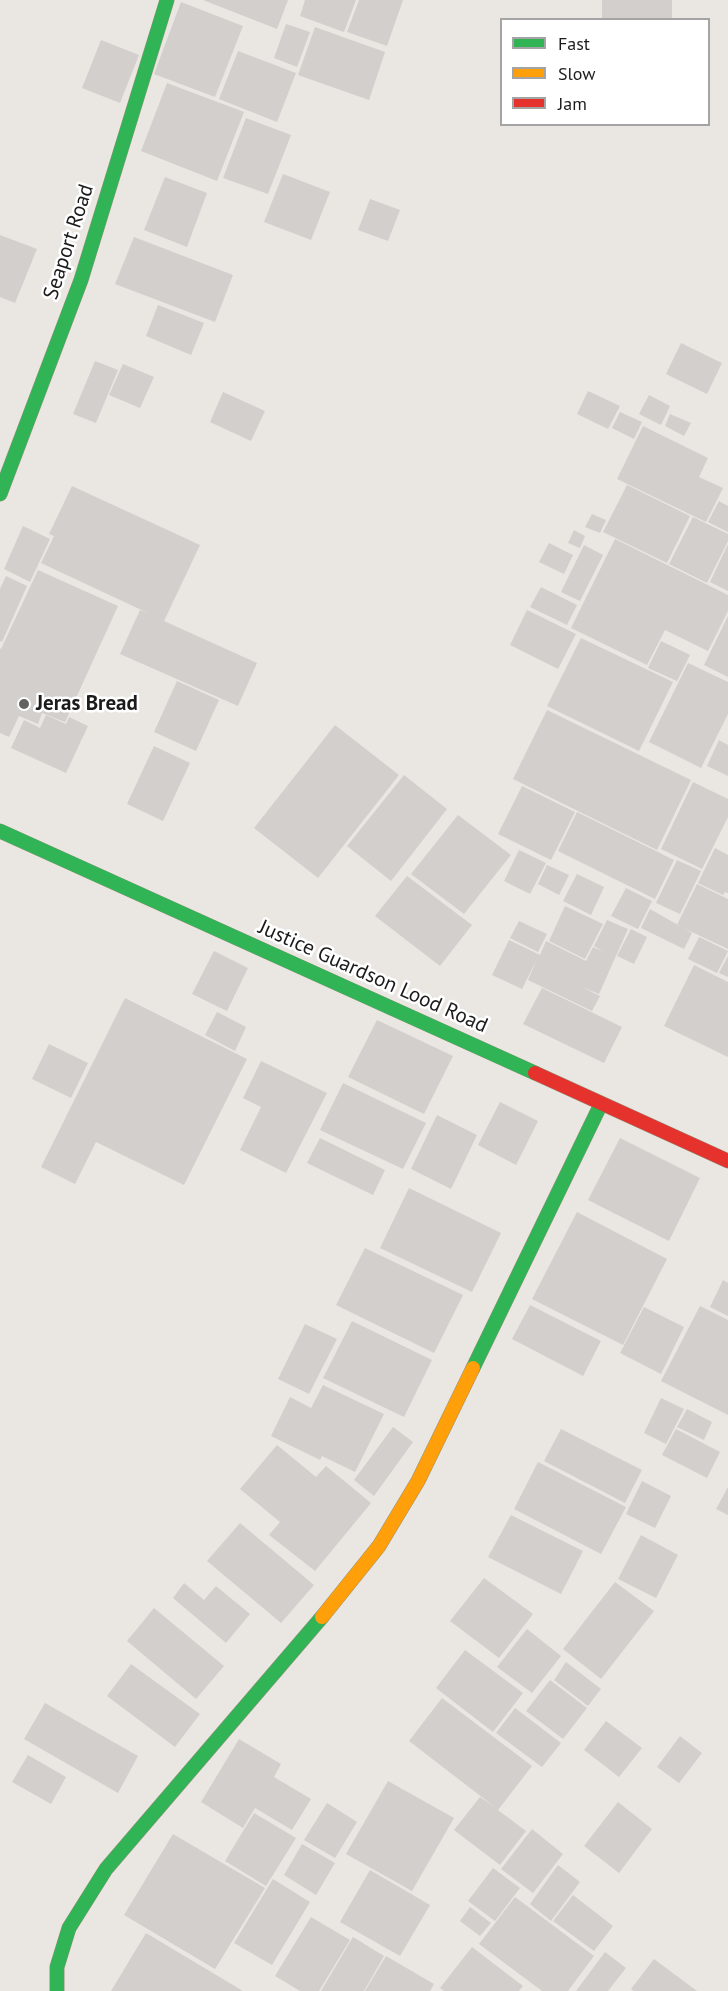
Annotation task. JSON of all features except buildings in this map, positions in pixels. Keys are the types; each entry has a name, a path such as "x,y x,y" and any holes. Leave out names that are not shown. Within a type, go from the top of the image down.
{"street":[{"name":"Seaport Road","path":"0,494 81,280 167,0"},
{"name":"Justice Guardson Lood Road","path":"0,831 728,1161"},
{"path":"57,1991 57,1967 69,1928 106,1869 324,1615 379,1546 418,1481 601,1104"}],"traffic: fast":[{"path":"0,494 81,280 167,0"},
{"path":"0,831 535,1073"},
{"path":"473,1368 601,1104"},
{"path":"57,1991 57,1967 69,1928 106,1869 322,1617"}],"traffic: slow":[{"path":"322,1617 379,1546 418,1481 473,1368"}],"traffic: jam":[{"path":"535,1073 728,1161"}],"place":[{"name":"Jeras Bread","path":"24,704"}]}
